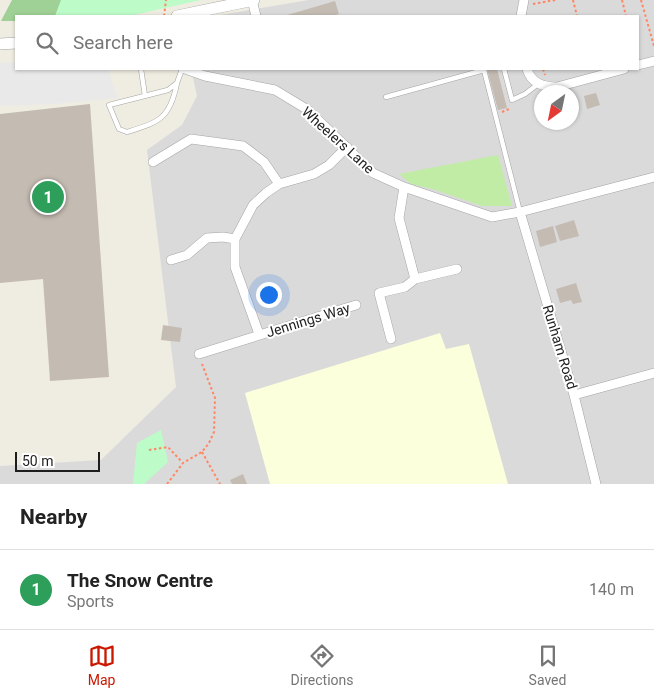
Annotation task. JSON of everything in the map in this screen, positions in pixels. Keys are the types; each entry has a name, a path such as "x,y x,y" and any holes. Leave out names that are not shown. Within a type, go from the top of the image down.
{"street":[{"path":"182,15 253,0 256,15"},
{"path":"521,15 524,2"},
{"path":"0,44 15,43"},
{"path":"639,65 654,61"},
{"name":"Wheelers Lane","path":"186,70 205,76 275,90 308,110 373,173 404,187 492,217 520,212 654,177"},
{"path":"527,70 538,84 558,87 620,70"},
{"path":"153,162 191,140 243,146 264,162 279,184"},
{"name":"Jennings Way","path":"259,334 235,267 235,240 254,205 266,192 279,184 314,174 330,164 347,147"},
{"path":"404,187 398,218 415,279"},
{"name":"Runham Road","path":"520,212 574,395 596,484"},
{"path":"171,260 187,255 207,238 222,237 235,240"},
{"path":"391,339 379,293 405,287 415,279 457,269"},
{"name":"Jennings Way","path":"198,354 356,305"},
{"path":"574,395 654,373"}],"lane":[{"path":"141,70 146,96"},
{"path":"177,83 168,90 109,105 119,128 127,132 158,122 167,112 183,70"},
{"path":"386,97 484,70 520,212"},
{"path":"504,70 512,100 525,94 538,84"}],"path":[{"path":"164,15 166,0"},
{"path":"524,2 530,4 555,0"},
{"path":"573,0 577,15"},
{"path":"622,0 626,15"},
{"path":"641,0 654,46"},
{"path":"495,115 509,110 512,100"},
{"path":"167,484 182,463 202,452 214,432 215,398 198,354"},
{"path":"148,450 168,447 182,463"},
{"path":"202,452 220,484"}],"shaded area":[{"path":"309,0 654,0 654,484 0,484 0,466 101,460 176,387 147,150 182,125 197,96 191,70 639,70 639,15 220,15"},
{"path":"15,62 15,70 108,70 117,98 54,104 0,106 0,63"},
{"path":"440,333 446,349 469,344 508,484 270,484 245,393"}],"green space":[{"path":"12,0 167,0 131,15 15,15 15,21 1,21"},
{"path":"61,0 201,0 134,15 55,15"},
{"path":"498,155 512,206 482,206 436,190 411,184 399,174"},
{"path":"161,430 168,462 144,484 133,484 137,443"}],"building":[{"path":"335,1 339,14 335,15 287,15"},
{"path":"487,70 497,70 507,108 498,110"},
{"path":"596,93 600,105 587,109 584,96"},
{"path":"90,104 109,377 50,381 43,279 0,283 0,114"},
{"path":"574,220 579,236 560,241 555,226"},
{"path":"553,226 557,242 540,247 536,231"},
{"path":"576,283 582,302 573,304 571,300 560,303 556,289"},
{"path":"163,325 182,328 180,342 161,340"},
{"path":"243,474 247,484 232,484 230,480"}],"place":[{"name":"The Snow Centre","path":"48,197"}]}
